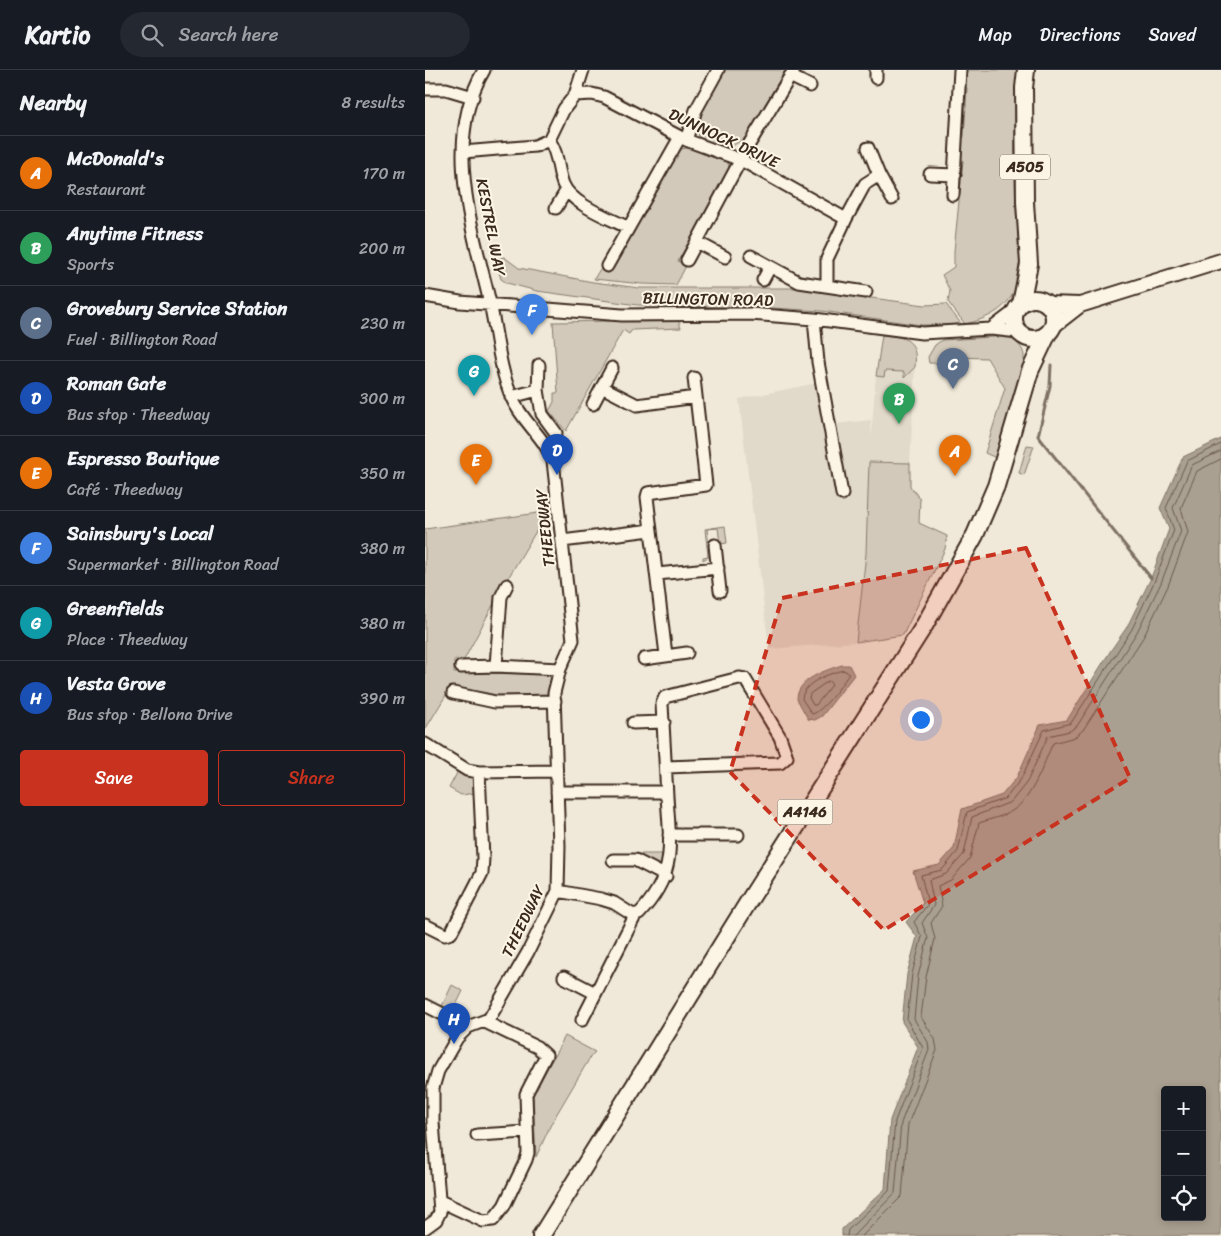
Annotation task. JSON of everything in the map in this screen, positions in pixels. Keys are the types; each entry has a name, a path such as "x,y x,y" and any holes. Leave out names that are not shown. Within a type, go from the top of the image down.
{"highway":[{"name":"A505","path":"1019,307 1029,264 1025,202 1026,70"},
{"name":"A505","path":"1029,264 1047,303"},
{"path":"1033,298 1047,303 1054,314 1050,330 1037,339 1022,334 1014,321 1019,307 1033,298"},
{"name":"A4146","path":"541,1236 752,896 920,631 966,551 996,486 1030,370 1050,330"},
{"name":"A4146","path":"1022,334 1030,370"}],"main road":[{"path":"1047,303 1080,305 1221,261"},
{"path":"1050,330 1080,305"}],"street":[{"name":"KESTREL WAY","path":"484,70 473,97 466,124 463,152 468,212 490,303"},
{"path":"463,152 535,146 549,140 564,109 575,95 583,70"},
{"path":"607,266 627,227 683,138 718,70"},
{"path":"953,195 960,70"},
{"path":"687,260 741,160 792,73 810,86"},
{"path":"425,89 446,89 473,97"},
{"name":"DUNNOCK DRIVE","path":"575,95 592,94 604,97 683,138 741,160 846,219"},
{"path":"549,140 555,149 566,191 571,197 627,227"},
{"path":"868,148 879,175 892,199"},
{"path":"930,174 955,175"},
{"path":"827,286 827,258 865,184 879,175"},
{"path":"556,208 566,191"},
{"path":"697,242 725,257"},
{"path":"751,256 799,282 866,292"},
{"path":"763,280 770,267"},
{"name":"BILLINGTON ROAD","path":"425,296 460,302 622,315 750,314 814,319 922,333 991,329 1022,334"},
{"name":"THEEDWAY","path":"485,1022 523,960 558,890 559,846 555,686 560,669 573,640 555,470 551,453 518,411 511,397 502,367 490,303"},
{"path":"991,329 1019,307"},
{"path":"814,319 819,362 842,494"},
{"path":"539,365 538,390 542,414 556,433"},
{"path":"593,404 612,368"},
{"path":"666,655 648,493 706,485 694,378"},
{"path":"602,387 637,405 696,398"},
{"path":"511,397 538,390"},
{"path":"563,541 651,530"},
{"path":"715,546 720,591"},
{"path":"657,574 718,568"},
{"path":"496,666 501,597 507,584"},
{"path":"645,659 687,653"},
{"path":"461,667 496,666 560,669"},
{"path":"582,1020 636,914 645,908 666,876 670,859 667,767 662,704 665,697 739,678 745,679 780,736 787,757 780,763 667,767"},
{"path":"453,693 495,702 555,701"},
{"path":"633,723 664,722"},
{"path":"425,744 467,770 479,772 557,771"},
{"path":"425,925 445,934 451,933 481,873 483,858 479,772"},
{"path":"557,792 648,790 661,792 667,796"},
{"path":"669,835 738,835"},
{"path":"613,860 635,860 666,876"},
{"path":"558,890 601,899 636,914"},
{"path":"563,977 595,993"},
{"path":"425,1005 468,1027"},
{"path":"428,1231 436,1220 440,1201 429,1088 457,1038 468,1027 485,1022 537,1047 546,1055 526,1094 528,1153 498,1217 493,1220 483,1221 440,1201"},
{"path":"477,1135 527,1132"}],"highlighted area":[{"path":"1026,548 1130,778 884,930 730,772 782,598"}],"shaded area":[{"path":"725,70 785,70 747,137 729,148 699,138 700,119 703,111"},
{"path":"965,70 1017,70 1015,174 1020,265 1014,292 1004,306 982,319 965,324 948,302 950,291 942,275 954,267 963,161 960,158 961,139 964,137 967,88 964,85"},
{"path":"688,148 728,163 730,170 678,261 686,266 676,285 594,279 600,269 609,273 680,149"},
{"path":"504,257 519,268 593,282 639,288 795,288 925,305 946,304 962,325 921,325 822,311 638,305 537,291 507,283 501,279 495,259"},
{"path":"678,320 681,328 632,330 629,334 623,330 566,431 549,411 554,402 554,393 558,393 553,322"},
{"path":"882,335 904,339 912,345 915,367 904,378 904,372 885,371 884,377 876,376"},
{"path":"1011,336 1022,350 1024,355 1023,364 1017,391 996,458 985,453 1005,388 987,358 952,357 951,364 929,363 928,357 935,345 942,340"},
{"path":"915,367 910,463 869,462 866,554 856,642 769,649 739,399 822,382 835,424 871,420 871,438 876,376 884,377 884,371 904,372 905,377"},
{"path":"1027,445 1034,446 1024,475 1019,473"},
{"path":"869,462 910,463 910,486 920,499 919,523 947,536 945,549 903,635 856,642 866,554"},
{"path":"552,511 552,515 544,518 501,590 464,660 454,660 454,673 552,674 549,698 500,699 497,695 482,692 449,690 425,730 425,529"},
{"path":"725,526 727,543 720,544 718,528 707,529 710,556 703,560 703,557 708,556 705,529"},
{"path":"458,771 474,778 475,793 461,795 449,788"},
{"path":"637,854 662,854 661,870 636,856"},
{"path":"452,985 463,991 453,1011 442,1006"},
{"path":"565,1036 595,1052 552,1122 536,1157 533,1095"}],"water":[{"path":"1221,439 1221,1236 842,1236 842,1229 885,1189 890,1120 918,1047 902,1022 907,974 917,937 906,922 923,903 913,871 939,865 954,848 962,809 1002,795 1017,777 1040,725 1067,720 1127,627 1151,578 1169,529 1160,508 1183,457"},
{"path":"842,665 849,665 854,675 822,716 815,720 808,719 797,699 798,692 813,676"}],"waterway":[{"path":"1051,365 1050,386 1038,436 1151,578"}],"place":[{"name":"Sainsbury's Local","path":"532,335"},
{"name":"Grovebury Service Station","path":"953,389"},
{"name":"Greenfields","path":"474,396"},
{"name":"Anytime Fitness","path":"899,424"},
{"name":"Roman Gate","path":"557,475"},
{"name":"McDonald's","path":"955,476"},
{"name":"Espresso Boutique","path":"476,485"},
{"name":"Vesta Grove","path":"454,1044"}]}
